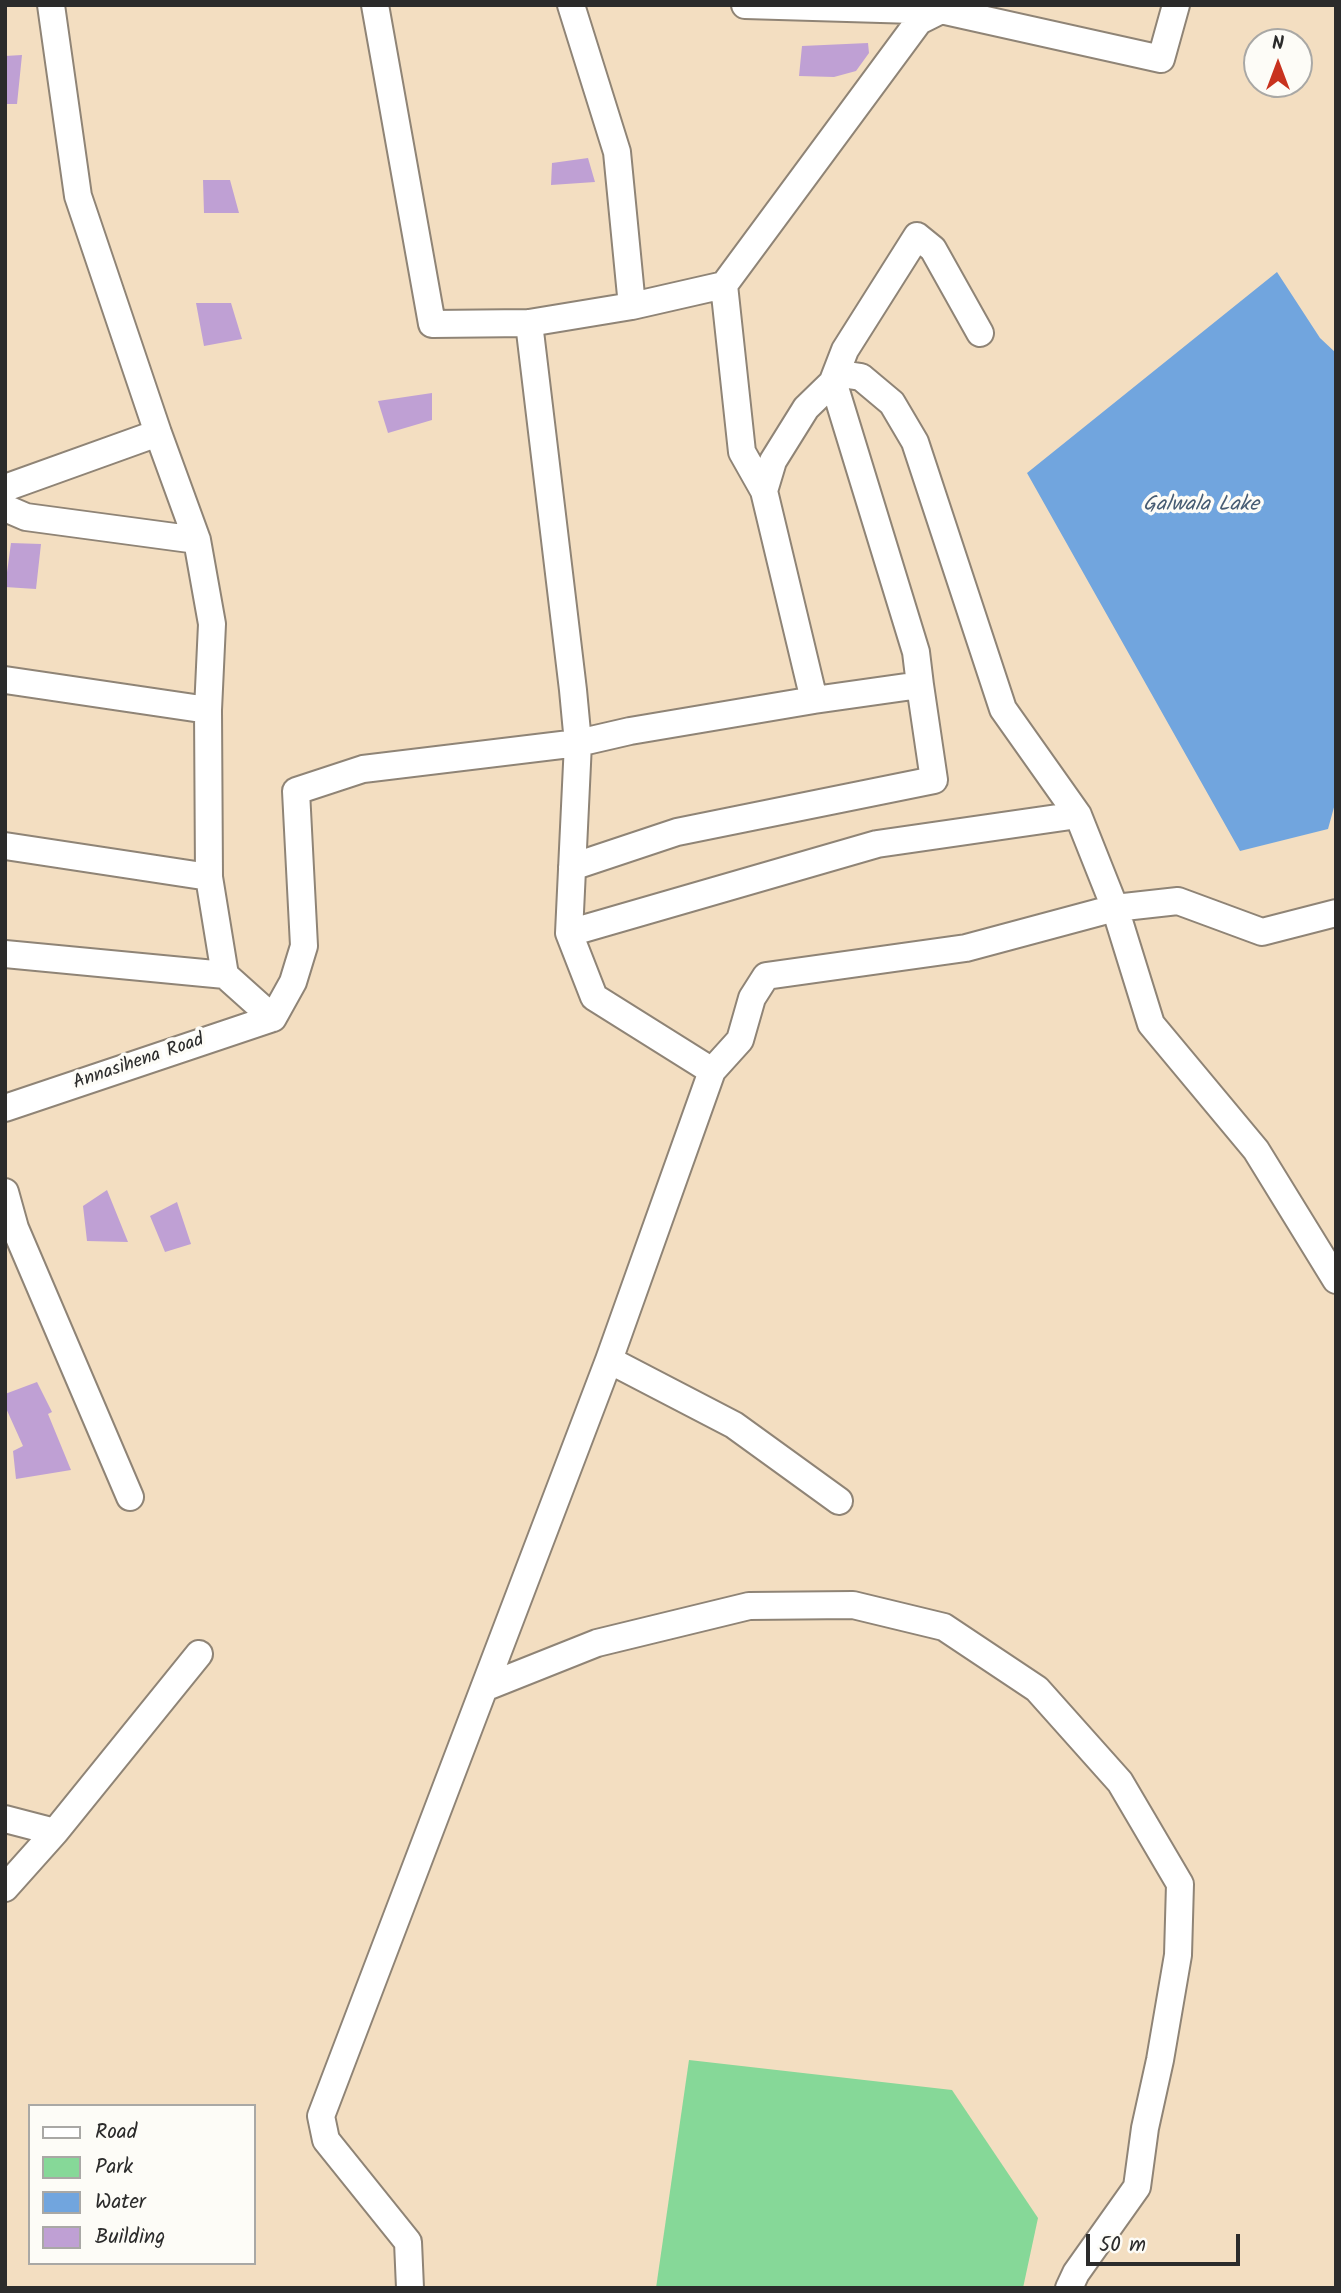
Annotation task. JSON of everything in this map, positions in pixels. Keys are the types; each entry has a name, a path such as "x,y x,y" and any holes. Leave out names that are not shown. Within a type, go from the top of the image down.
{"street":[{"path":"51,5 78,196 197,540 212,624 208,710 209,877 225,975"},
{"path":"375,5 432,324 529,323 632,306 724,285 919,21 941,10 1161,59 1176,5"},
{"path":"571,5 617,152 632,306"},
{"path":"745,5 915,10 929,16"},
{"path":"572,867 677,832 934,780 916,652 833,381 845,350 917,236 933,249 980,333"},
{"path":"724,285 742,452 764,491 814,700"},
{"path":"529,323 578,743 569,933 594,997 712,1071"},
{"path":"764,491 773,461 806,408 841,374 861,377 892,403 915,442 1003,709 1078,815 1115,908 1151,1024 1256,1150 1336,1280"},
{"path":"5,488 158,433"},
{"path":"5,508 26,517 197,540"},
{"path":"5,680 208,710"},
{"path":"5,954 225,975 274,1018 293,982 304,946 296,791 363,769 578,743 814,700 920,685"},
{"path":"569,933 877,844 1078,815"},
{"path":"5,846 209,877"},
{"path":"410,2288 408,2242 326,2140 321,2116 608,1360 712,1071 740,1040 752,998 766,975 967,948 1115,908 1178,901 1262,932 1336,913"},
{"name":"Annasihena Road","path":"5,1108 274,1018"},
{"path":"5,1192 15,1228 130,1497"},
{"path":"608,1360 734,1425 839,1501"},
{"path":"484,1688 597,1643 749,1606 853,1605 944,1627 1038,1689 1120,1782 1180,1884 1178,1955 1145,2128 1137,2187 1076,2273 1069,2288"},
{"path":"5,1888 55,1832 199,1654"},
{"path":"5,1819 55,1832"}],"green space":[{"path":"689,2060 952,2090 1038,2218 1023,2288 656,2288"}],"water":[{"name":"Galwala Lake","path":"1277,272 1320,338 1336,353 1336,800 1328,829 1240,851 1027,473"}],"building":[{"path":"868,43 869,53 856,71 834,77 799,76 802,46"},
{"path":"22,55 17,104 5,104 5,56"},
{"path":"588,158 595,182 551,185 552,163"},
{"path":"203,180 230,180 239,213 204,213"},
{"path":"196,303 231,303 242,339 204,346"},
{"path":"432,393 432,420 388,433 378,401"},
{"path":"11,543 41,544 36,589 5,587"},
{"path":"107,1190 128,1242 87,1241 83,1206"},
{"path":"177,1202 191,1244 165,1252 150,1216"},
{"path":"37,1382 52,1412 48,1414 71,1470 16,1479 13,1451 23,1446 5,1406 5,1394"}]}
